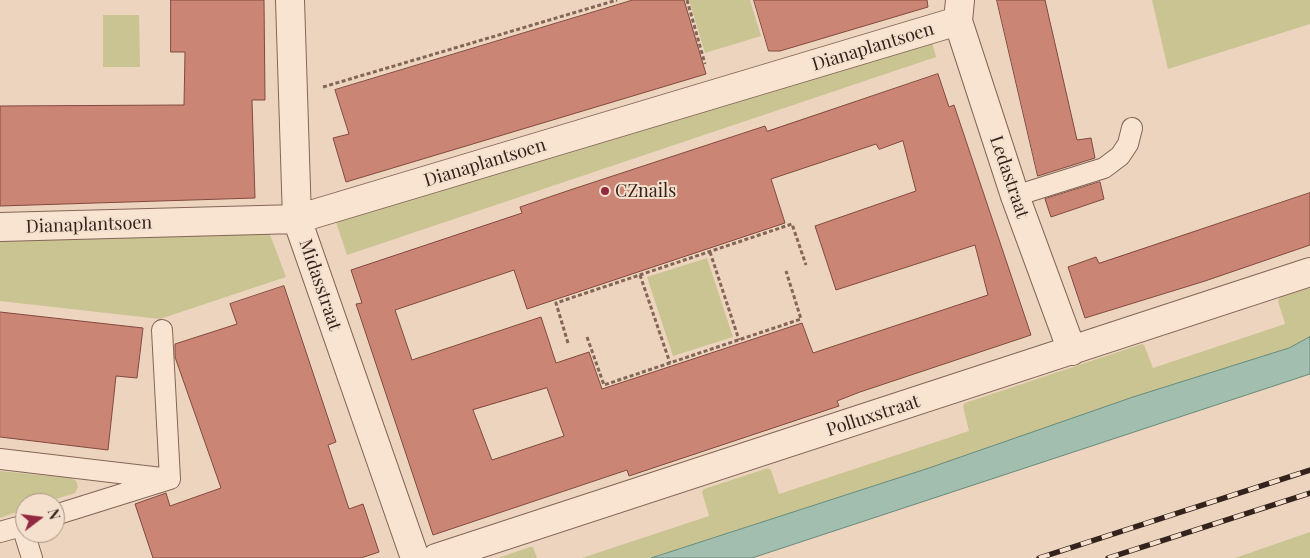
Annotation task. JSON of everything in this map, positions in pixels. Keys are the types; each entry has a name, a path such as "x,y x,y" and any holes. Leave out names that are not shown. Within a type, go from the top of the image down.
{"street":[{"name":"Midasstraat","path":"290,0 297,219 414,558"},
{"name":"Dianaplantsoen","path":"0,227 297,219 714,94 959,11"},
{"name":"Ledastraat","path":"959,11 1014,196 1072,351"},
{"name":"Polluxstraat","path":"436,558 1310,272"}],"lane":[{"path":"1014,196 1104,168 1120,156 1128,144 1132,128"},
{"path":"162,330 170,479"},
{"path":"0,460 170,479"},
{"path":"65,512 170,479"},
{"path":"0,532 15,527"},
{"path":"28,543 32,558"}],"path":[{"path":"293,88 324,87 617,0"},
{"path":"686,0 714,94"},
{"path":"568,343 556,303 792,224 806,265"},
{"path":"710,252 739,340"},
{"path":"587,337 604,385 801,319 786,272"},
{"path":"640,275 670,363"}],"shaded area":[{"path":"689,0 750,0 761,36 705,53"},
{"path":"1152,0 1310,0 1310,24 1168,69"},
{"path":"103,15 139,15 140,67 103,67"},
{"path":"931,39 936,57 347,255 335,219"},
{"path":"269,232 286,277 160,319 0,301 0,241"},
{"path":"707,258 733,337 673,356 647,277"},
{"path":"1310,288 1310,337 1289,348 651,558 582,558 709,516 702,492 704,489 768,468 771,470 779,494 969,431 963,406 965,403 1142,344 1153,368 1285,324 1278,301 1280,297"},
{"path":"1310,337 1310,374 752,558 651,558 929,468 1133,397 1289,348"},
{"path":"0,471 71,478 76,481 78,487 75,493 65,496 65,493 15,493 15,513 0,518"},
{"path":"1310,532 1310,558 1235,558"},
{"path":"533,547 537,558 498,558"}],"building":[{"path":"171,0 264,0 265,100 252,100 255,198 0,206 0,106 184,105 185,52 171,52"},
{"path":"633,0 684,0 706,74 346,182 333,138 349,134 335,90"},
{"path":"754,0 927,0 928,7 780,51 769,51"},
{"path":"997,0 1045,0 1077,140 1091,138 1095,158 1038,176"},
{"path":"938,74 949,107 954,105 1031,335 860,392 837,401 839,406 629,476 627,470 433,535 356,304 362,303 351,270 522,213 520,207 570,190 765,126 767,131","holes":["903,141 916,191 815,226 836,290 975,245 988,295 813,353 802,323 602,389 589,352 556,363 541,317 412,360 395,310 514,270 527,309 785,223 771,179 876,144 879,149","547,388 564,436 492,460 473,410"]},
{"path":"1100,182 1104,199 1051,217 1045,199"},
{"path":"1310,193 1310,245 1205,281 1085,318 1068,267 1096,257 1099,263"},
{"path":"284,286 336,442 328,445 349,509 363,504 379,552 361,558 153,558 135,504 166,493 170,506 221,488 175,357 175,344 237,324 230,304"},
{"path":"0,312 143,328 137,378 116,376 108,450 0,437"}],"railway":[{"path":"1039,558 1310,470"},
{"path":"1108,558 1310,493"}],"place":[{"name":"CZnails","path":"605,191"}]}
